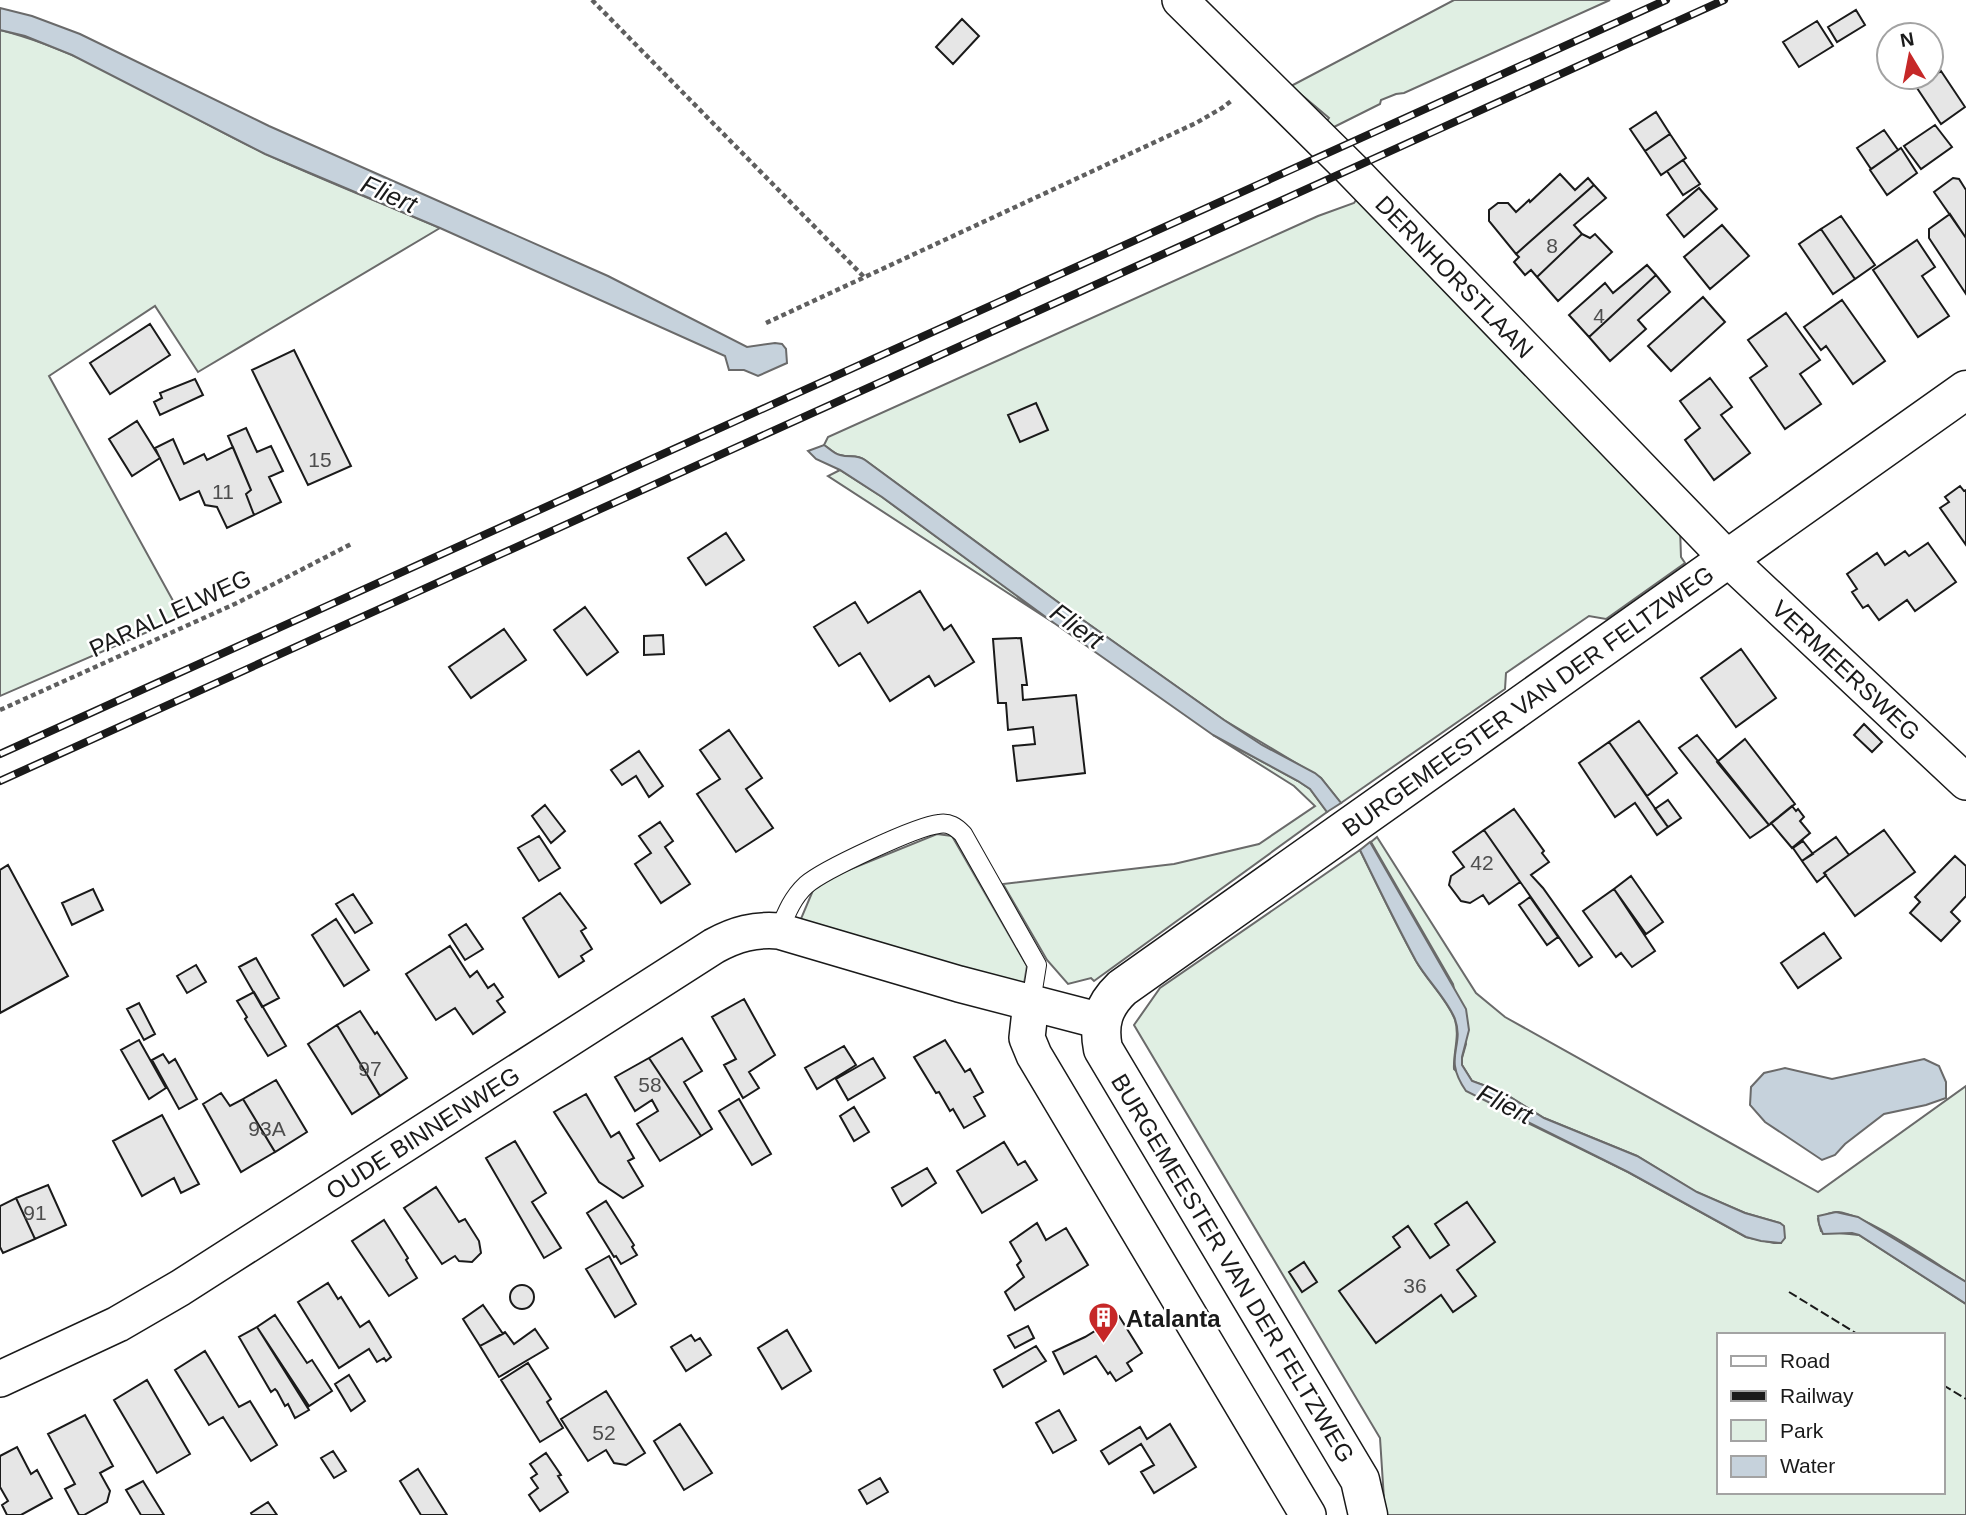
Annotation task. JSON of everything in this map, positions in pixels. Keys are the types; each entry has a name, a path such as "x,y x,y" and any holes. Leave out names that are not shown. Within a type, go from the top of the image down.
{"street":[{"name":"DERNHORSTLAAN","path":"1180,0 1351,169 1727,558"},
{"name":"BURGEMEESTER VAN DER FELTZWEG","path":"1368,1515 1360,1480 1110,1063 1103,1049 1101,1021 1105,1008 1122,988 1966,390"},
{"name":"VERMEERSWEG","path":"1727,558 1966,782"},
{"name":"OUDE BINNENWEG","path":"0,1379 118,1324 180,1288 715,946 739,934 779,931 959,984 1031,1002"},
{"path":"1101,1021 1031,1002 1027,1038 1034,1055 1308,1515"},
{"name":"OUDE BINNENWEG","path":"0,1351 70,1348"}],"lane":[{"path":"779,931 796,895 820,875 913,833 936,824 948,824 963,834 1037,965 1031,1002"}],"path":[{"path":"592,0 864,277"},
{"path":"766,323 1196,123 1222,108 1255,75"},
{"name":"PARALLELWEG","path":"0,710 237,603 353,543"}],"green space":[{"path":"1454,0 1610,0 1404,93 1381,100 1380,104 1326,131 1322,128 1329,118 1291,86"},
{"path":"0,30 69,54 135,85 264,153 440,228 198,372 155,306 49,376 182,617 0,696"},
{"path":"1360,194 1680,527 1681,557 1685,563 1606,619 1589,616 1506,673 1505,689 1341,803 1321,778 1224,720 865,460 838,454 824,445 828,437 1318,216 1354,203"},
{"path":"840,470 882,497 1054,623 828,476"},
{"path":"1213,735 1310,789 1327,812 1094,981 1091,978 1068,984 1047,960 1003,884 1174,864 1259,844 1315,806 1294,786"},
{"path":"937,834 952,836 1027,966 1024,984 964,971 800,921 814,888 836,875"},
{"path":"1377,837 1476,993 1505,1017 1818,1192 1966,1086 1966,1282 1883,1231 1850,1215 1835,1212 1818,1219 1821,1231 1859,1235 1966,1304 1966,1515 1385,1515 1380,1438 1134,1025 1160,988 1360,850 1416,961 1448,1005 1455,1020 1457,1032 1454,1069 1493,1106 1628,1172 1746,1237 1781,1243 1780,1223 1745,1213 1696,1192 1637,1156 1544,1118 1502,1092 1472,1081 1462,1065 1466,1044 1453,984 1371,842"}],"water":[{"name":"Fliert","path":"0,8 32,16 80,34 269,126 608,276 747,347 782,344 786,349 787,363 758,376 744,370 729,370 725,356 440,228 265,154 72,55 25,36 0,30"},
{"name":"Fliert","path":"824,445 838,454 865,460 1224,720 1262,745 1315,773 1341,803 1327,812 1310,789 1213,735 882,497 840,470 816,459 808,451"},
{"name":"Fliert","path":"1370,842 1466,1009 1469,1030 1462,1065 1472,1081 1502,1092 1544,1118 1637,1156 1697,1192 1745,1213 1780,1223 1784,1226 1785,1238 1781,1243 1746,1237 1628,1172 1466,1091 1456,1069 1458,1037 1455,1019 1416,961 1360,850"},
{"path":"1924,1059 1939,1066 1946,1082 1946,1098 1884,1114 1835,1155 1822,1160 1765,1122 1750,1105 1751,1087 1764,1073 1785,1068 1832,1079"},
{"path":"1836,1212 1858,1217 1966,1282 1966,1304 1859,1235 1823,1234 1818,1216"}],"building":[{"path":"1856,10 1865,25 1837,42 1828,27"},
{"path":"962,19 979,36 953,64 936,47"},
{"path":"1817,21 1833,46 1799,67 1783,42"},
{"path":"1945,77 1965,107 1941,124 1919,91 1945,91"},
{"path":"1656,112 1670,134 1645,151 1630,129"},
{"path":"1935,125 1952,147 1921,169 1904,146"},
{"path":"1884,130 1898,150 1871,169 1857,148"},
{"path":"1670,134 1686,158 1661,175 1645,151"},
{"path":"1901,148 1917,173 1887,195 1870,170"},
{"path":"1683,160 1700,184 1683,195 1667,171"},
{"path":"1560,174 1575,190 1588,178 1594,185 1516,254 1489,221 1489,210 1498,203 1508,203 1516,212"},
{"path":"1953,178 1959,179 1966,190 1966,238 1934,192"},
{"path":"1594,185 1606,198 1574,225 1582,234 1537,277 1531,270 1525,275 1514,262 1519,257 1516,254"},
{"path":"1699,188 1717,209 1684,237 1667,215"},
{"path":"1950,214 1966,238 1966,294 1929,238 1929,229"},
{"path":"1841,216 1875,265 1855,279 1821,229"},
{"path":"1722,225 1749,256 1710,289 1684,257"},
{"path":"1821,229 1855,279 1833,294 1799,244"},
{"path":"1582,234 1590,238 1595,234 1612,252 1558,301 1537,277"},
{"path":"1917,240 1935,267 1922,276 1949,316 1918,337 1873,270"},
{"path":"1647,265 1656,275 1589,337 1569,315 1605,283 1613,293"},
{"path":"1656,275 1670,292 1638,320 1646,329 1610,361 1589,337"},
{"path":"1703,297 1725,322 1671,371 1648,346"},
{"path":"1842,300 1885,361 1853,384 1826,346 1821,350 1804,327"},
{"path":"1786,313 1820,360 1800,374 1821,404 1785,429 1750,378 1767,366 1748,340"},
{"path":"150,324 170,355 110,394 90,363"},
{"path":"294,350 351,466 308,485 252,370"},
{"path":"1710,378 1732,407 1721,415 1750,453 1714,480 1685,440 1700,428 1680,401"},
{"path":"195,379 203,395 160,415 154,402 162,398 160,393"},
{"path":"1036,403 1048,430 1020,442 1008,415"},
{"path":"137,421 160,458 132,476 109,439"},
{"path":"246,428 257,452 271,446 283,471 269,477 281,502 254,515 246,494 251,490 228,436"},
{"path":"173,439 184,464 204,454 207,460 233,447 251,490 246,494 254,515 227,528 217,507 205,505 199,491 180,500 155,448"},
{"path":"1960,486 1966,490 1966,545 1940,508 1949,502 1945,497"},
{"path":"726,533 744,560 706,585 688,558"},
{"path":"1928,543 1956,582 1915,611 1907,600 1879,620 1868,605 1863,608 1852,592 1857,589 1847,574 1877,553 1885,565 1905,551 1909,556"},
{"path":"920,591 944,630 951,625 974,662 935,686 929,676 890,701 860,653 839,666 814,627 855,602 868,623"},
{"path":"585,607 618,652 587,675 554,630"},
{"path":"504,629 526,660 471,698 449,667"},
{"path":"663,635 664,654 644,655 644,636"},
{"path":"1021,638 1027,685 1022,685 1023,700 1076,695 1085,773 1017,781 1013,746 1035,744 1033,727 1008,730 1006,703 998,703 993,639"},
{"path":"1741,649 1776,698 1736,727 1701,678"},
{"path":"1639,721 1677,773 1647,796 1609,742"},
{"path":"1864,724 1882,742 1872,752 1854,735"},
{"path":"729,730 762,778 746,789 773,828 736,852 697,794 720,779 700,750"},
{"path":"1697,735 1769,825 1750,838 1679,748"},
{"path":"1745,739 1795,804 1769,825 1717,762"},
{"path":"1609,742 1668,827 1657,835 1635,803 1615,817 1579,763"},
{"path":"639,751 663,786 649,797 636,776 622,785 611,770"},
{"path":"1668,800 1681,818 1668,827 1655,809"},
{"path":"545,805 565,831 551,843 532,816"},
{"path":"1792,806 1804,817 1800,821 1810,833 1792,848 1771,823"},
{"path":"1514,809 1549,862 1531,875 1592,957 1579,966 1484,830"},
{"path":"660,822 673,841 665,847 690,884 661,903 635,864 651,853 639,836"},
{"path":"1484,830 1520,882 1489,904 1483,895 1470,903 1461,901 1449,885 1451,876 1464,867 1453,852"},
{"path":"1884,830 1915,872 1855,916 1824,873"},
{"path":"539,836 560,868 539,881 518,848"},
{"path":"1836,837 1849,855 1824,873 1826,875 1817,882 1802,861"},
{"path":"1803,841 1813,854 1802,861 1793,848"},
{"path":"1955,856 1966,866 1966,896 1951,912 1960,921 1941,941 1910,913 1920,902 1915,897"},
{"path":"8,865 68,976 0,1013 0,870"},
{"path":"1631,876 1663,922 1646,934 1614,889"},
{"path":"93,889 103,910 72,925 62,903"},
{"path":"1614,889 1655,951 1632,967 1621,953 1616,957 1583,911"},
{"path":"560,893 586,928 581,931 592,949 581,956 584,961 559,977 523,918"},
{"path":"353,894 372,923 355,933 336,904"},
{"path":"1530,897 1558,937 1547,945 1519,905"},
{"path":"336,919 369,970 344,986 312,935"},
{"path":"466,924 483,949 465,960 449,935"},
{"path":"1824,933 1841,958 1798,988 1781,963"},
{"path":"450,946 470,977 477,971 488,988 494,984 503,997 497,1001 505,1012 473,1034 455,1008 436,1020 406,974"},
{"path":"256,958 279,998 262,1007 239,967"},
{"path":"196,965 206,982 187,993 177,976"},
{"path":"254,992 286,1046 268,1056 237,1001"},
{"path":"744,999 775,1055 749,1072 759,1088 743,1098 724,1065 736,1059 712,1017"},
{"path":"139,1003 155,1034 144,1040 127,1009"},
{"path":"360,1011 407,1078 380,1096 337,1025"},
{"path":"337,1025 380,1096 352,1114 308,1044"},
{"path":"682,1038 702,1071 684,1082 712,1129 701,1136 649,1058"},
{"path":"139,1040 166,1088 149,1099 121,1050"},
{"path":"945,1040 965,1072 970,1069 983,1092 974,1097 985,1116 964,1128 953,1109 950,1111 939,1092 936,1093 914,1057"},
{"path":"844,1046 856,1065 817,1089 805,1068"},
{"path":"163,1054 169,1063 175,1059 197,1099 179,1109 152,1060"},
{"path":"649,1058 701,1136 660,1161 637,1124 658,1111 652,1100 635,1111 615,1077"},
{"path":"873,1058 885,1078 848,1100 836,1079"},
{"path":"276,1080 307,1132 275,1152 243,1099"},
{"path":"221,1093 230,1106 243,1099 275,1152 241,1172 203,1104"},
{"path":"586,1094 611,1137 619,1132 634,1158 628,1161 643,1186 623,1198 599,1182 554,1112"},
{"path":"739,1099 771,1154 752,1165 719,1111"},
{"path":"854,1107 869,1132 854,1141 840,1116"},
{"path":"162,1115 199,1184 181,1193 174,1178 142,1196 113,1141"},
{"path":"515,1141 546,1193 532,1202 561,1248 544,1258 486,1158"},
{"path":"1004,1142 1018,1165 1025,1161 1037,1180 982,1213 957,1171"},
{"path":"927,1168 936,1183 902,1206 892,1188"},
{"path":"48,1185 66,1225 35,1239 16,1198"},
{"path":"436,1187 459,1222 465,1219 479,1241 481,1253 472,1262 459,1261 455,1256 442,1264 404,1208"},
{"path":"16,1198 35,1239 3,1253 0,1247 0,1206"},
{"path":"606,1201 634,1245 632,1247 637,1255 621,1264 587,1213"},
{"path":"1467,1202 1495,1242 1457,1270 1476,1296 1453,1312 1441,1295 1376,1343 1339,1291 1400,1247 1393,1237 1408,1226 1430,1258 1449,1245 1435,1224"},
{"path":"384,1220 417,1278 389,1296 352,1241"},
{"path":"1037,1223 1046,1240 1066,1228 1088,1265 1015,1310 1005,1292 1024,1277 1017,1265 1021,1261 1010,1242"},
{"path":"609,1256 636,1304 615,1317 586,1269"},
{"path":"1304,1262 1317,1282 1302,1292 1289,1272"},
{"path":"328,1283 338,1299 341,1297 360,1327 369,1321 391,1357 386,1361 384,1358 377,1362 369,1349 339,1368 298,1302"},
{"path":"522,1285 531,1288 534,1297 531,1306 522,1309 513,1306 510,1297 513,1288"},
{"path":"483,1305 503,1334 480,1346 463,1319"},
{"path":"275,1315 307,1363 312,1360 332,1391 309,1406 257,1327"},
{"name":"Atalanta","path":"1119,1316 1142,1353 1127,1363 1132,1371 1116,1381 1096,1356 1064,1374 1053,1352 1085,1337"},
{"path":"1028,1326 1034,1338 1015,1348 1008,1336"},
{"path":"257,1327 309,1410 295,1418 277,1391 275,1389 271,1392 239,1337"},
{"path":"535,1329 548,1348 499,1377 480,1346 505,1332 514,1344"},
{"path":"787,1330 811,1371 782,1389 758,1348"},
{"path":"691,1335 695,1341 700,1338 711,1355 686,1371 671,1347"},
{"path":"1036,1346 1046,1361 1003,1387 994,1370"},
{"path":"205,1351 239,1407 250,1401 277,1445 251,1461 223,1417 209,1425 175,1370"},
{"path":"528,1363 551,1399 547,1402 563,1428 540,1442 501,1380"},
{"path":"349,1375 365,1401 351,1411 335,1384"},
{"path":"147,1380 190,1454 157,1473 114,1400"},
{"path":"606,1391 645,1453 626,1465 614,1463 606,1450 588,1461 561,1419"},
{"path":"1059,1410 1076,1440 1053,1453 1036,1423"},
{"path":"85,1415 113,1466 100,1473 110,1491 107,1502 84,1515 79,1515 65,1489 75,1484 48,1434"},
{"path":"680,1424 712,1473 684,1490 654,1441"},
{"path":"1170,1424 1196,1467 1154,1493 1141,1472 1154,1465 1141,1444 1109,1464 1101,1451 1140,1427 1147,1439"},
{"path":"17,1447 31,1474 37,1470 52,1498 21,1515 7,1515 2,1505 8,1501 0,1487 0,1456"},
{"path":"333,1451 346,1471 334,1478 321,1458"},
{"path":"546,1453 561,1475 558,1476 568,1492 540,1511 529,1495 538,1488 531,1478 537,1474 530,1464"},
{"path":"418,1469 447,1515 421,1515 400,1481"},
{"path":"880,1478 888,1492 867,1504 859,1490"},
{"path":"143,1481 164,1515 141,1515 126,1490"},
{"path":"268,1502 277,1515 252,1515 251,1513"}],"railway":[{"path":"0,754 1666,0"},
{"path":"0,781 1724,0"}],"fence":[{"path":"1789,1292 1856,1333"},
{"path":"1945,1386 1966,1399"}],"place":[{"name":"Atalanta","path":"1103,1345"}]}
